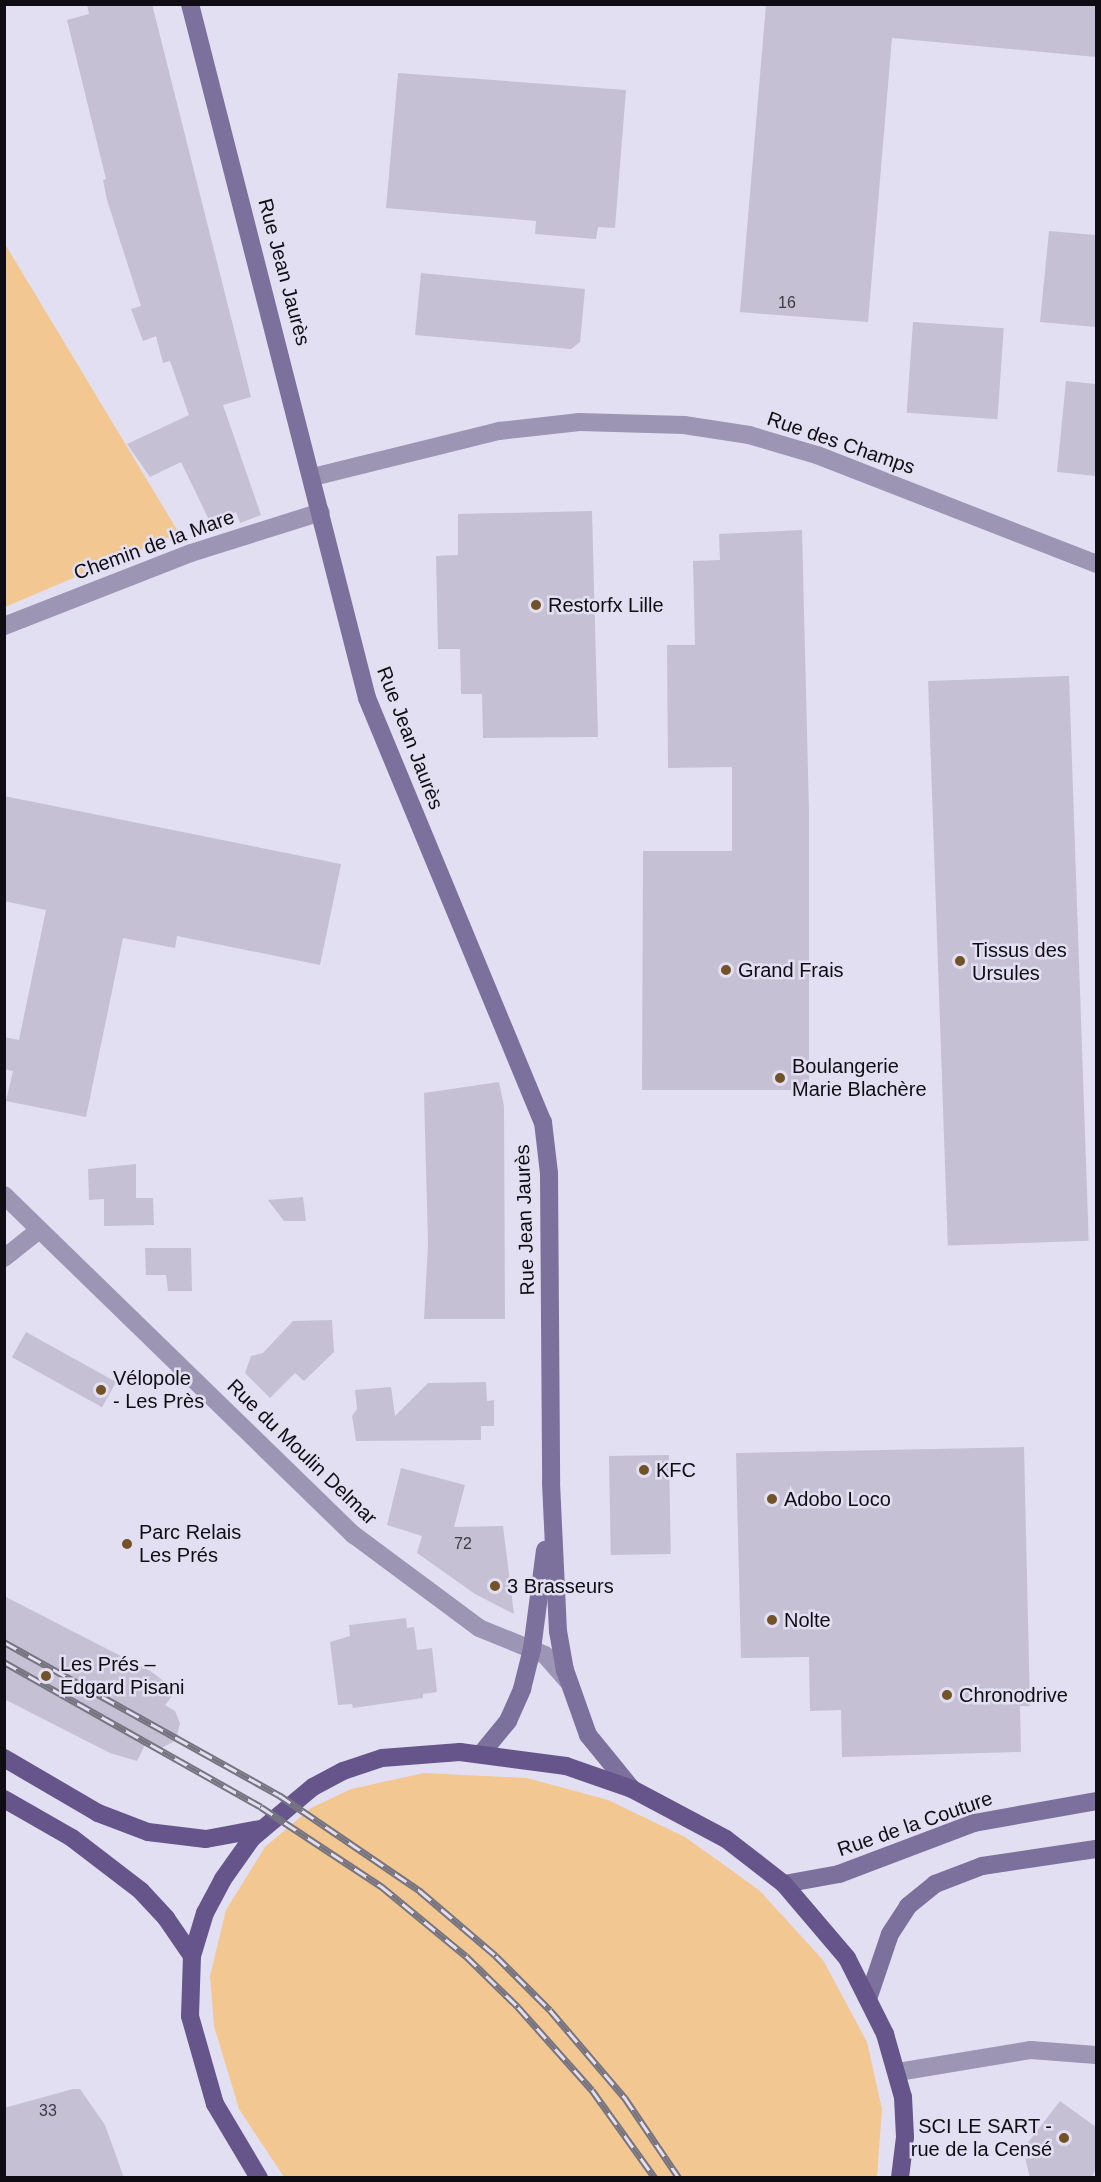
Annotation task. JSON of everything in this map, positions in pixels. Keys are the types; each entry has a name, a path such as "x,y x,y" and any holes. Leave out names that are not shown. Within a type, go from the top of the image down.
{"main road":[{"path":"259,2178 245,2159 215,2104 199,2055 190,2016 192,1956 214,1895 261,1829 313,1787 361,1764 413,1754 481,1754 566,1766 632,1788 726,1839 784,1884 836,1942 869,1996 898,2073 905,2115 900,2178"},
{"path":"4,1758 99,1813 148,1832 206,1839 261,1829"},
{"path":"4,1799 72,1838 134,1886 166,1918 192,1956"}],"street":[{"name":"Rue Jean Jaurès","path":"190,4 375,721 543,1122 550,1198 551,1483 558,1631 568,1681 588,1735 632,1788"},
{"name":"Rue des Champs","path":"313,477 499,431 579,422 684,424 749,435 817,455 1096,564"},
{"name":"Chemin de la Mare","path":"4,626 191,553 321,512"},
{"name":"Rue du Moulin Delmar","path":"4,1195 38,1231 354,1535 479,1628 532,1649 556,1664 568,1681"},
{"path":"4,1258 38,1231"},
{"name":"Rue Jean Jaurès","path":"481,1754 515,1706 532,1649 551,1483"},
{"name":"Rue de la Couture","path":"784,1884 839,1874 974,1823 1096,1801"},
{"path":"869,1996 890,1934 908,1906 935,1884 982,1866 1096,1848"},
{"path":"898,2073 1031,2050 1096,2055"},
{"path":"245,2159 246,2178"}],"shaded area":[{"path":"5,244 179,533 4,607"},
{"path":"424,1773 527,1778 608,1800 685,1837 759,1890 823,1960 867,2042 882,2109 877,2177 284,2177 239,2109 214,2026 210,1976 226,1910 265,1847 311,1808 351,1789"}],"building":[{"path":"87,4 152,4 251,397 223,405 261,515 240,523 236,512 210,522 181,462 150,477 127,444 189,415 170,361 163,363 156,336 143,341 131,309 141,306 107,200 103,180 106,179 67,20 89,14"},
{"path":"766,4 1096,4 1096,57 892,38 868,322 740,312"},
{"path":"398,73 626,90 615,228 598,227 596,239 535,234 536,221 386,208"},
{"path":"1049,231 1096,235 1096,327 1040,322"},
{"path":"421,273 585,289 580,342 571,349 415,335"},
{"path":"913,322 1004,328 997,419 907,413"},
{"path":"1066,381 1096,384 1096,476 1057,472"},
{"path":"592,511 598,737 483,738 482,694 461,694 460,649 438,649 436,556 458,555 458,514"},
{"path":"802,530 809,811 809,1090 642,1090 643,851 732,851 732,767 668,768 667,645 695,645 693,561 720,560 719,534"},
{"path":"1069,676 1089,1241 948,1246 928,681"},
{"path":"4,796 341,864 320,965 177,936 175,948 123,938 86,1117 6,1101 13,1071 4,1069 4,1037 19,1040 46,910 4,901"},
{"path":"499,1082 504,1106 505,1319 424,1319 428,1244 424,1093"},
{"path":"136,1164 136,1198 153,1198 154,1225 104,1226 104,1199 89,1200 88,1169"},
{"path":"303,1197 306,1221 284,1221 268,1200"},
{"path":"145,1248 191,1248 192,1291 168,1291 166,1275 146,1275"},
{"path":"332,1320 334,1352 304,1381 295,1373 270,1398 245,1373 251,1356 263,1353 293,1321"},
{"path":"26,1332 116,1382 102,1407 12,1357"},
{"path":"486,1382 487,1401 494,1400 494,1426 481,1426 481,1440 356,1441 352,1416 357,1409 355,1390 391,1387 395,1416 428,1383"},
{"path":"1024,1447 1030,1706 1020,1706 1021,1752 842,1757 841,1710 810,1711 809,1657 741,1658 736,1453"},
{"path":"669,1455 671,1554 611,1555 609,1456"},
{"path":"401,1468 465,1485 454,1527 503,1526 514,1614 475,1594 417,1553 422,1536 387,1525"},
{"path":"4,1596 152,1672 176,1691 165,1705 175,1711 180,1723 176,1740 158,1750 145,1745 137,1761 110,1753 4,1699"},
{"path":"406,1618 407,1628 414,1627 417,1650 432,1648 437,1692 423,1694 423,1698 353,1708 352,1704 338,1705 330,1642 350,1636 349,1625"},
{"path":"80,2089 105,2125 124,2178 4,2178 4,2108"},
{"name":"SCI LE SART - rue de la Censé","path":"1060,2101 1096,2127 1096,2169 1091,2178 1030,2178 1023,2149"}],"railway":[{"path":"4,1642 279,1795 420,1891 496,1956 550,2010 625,2098 679,2178"},
{"path":"4,1662 261,1807 381,1886 466,1956 518,2007 592,2090 655,2178"}],"place":[{"name":"Restorfx Lille","path":"536,605"},
{"name":"Tissus des Ursules","path":"960,961"},
{"name":"Grand Frais","path":"726,970"},
{"name":"Boulangerie Marie Blachère","path":"780,1078"},
{"name":"Vélopole - Les Près","path":"101,1390"},
{"name":"KFC","path":"644,1470"},
{"name":"Adobo Loco","path":"772,1499"},
{"name":"Parc Relais Les Prés","path":"127,1544"},
{"name":"3 Brasseurs","path":"495,1586"},
{"name":"Nolte","path":"772,1620"},
{"name":"Les Prés – Edgard Pisani","path":"46,1676"},
{"name":"Chronodrive","path":"947,1695"},
{"name":"SCI LE SART - rue de la Censé","path":"1064,2138"}]}
